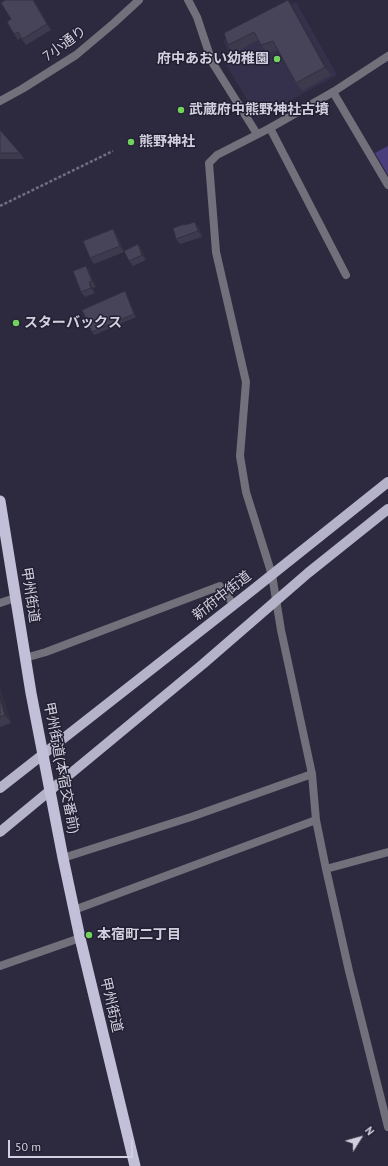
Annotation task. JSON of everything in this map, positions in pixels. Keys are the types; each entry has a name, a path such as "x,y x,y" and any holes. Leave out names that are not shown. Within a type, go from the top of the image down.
{"highway":[{"name":"甲州街道","path":"0,501 31,693"},
{"name":"甲州街道(本宿交番前)","path":"31,693 62,853"},
{"name":"甲州街道","path":"62,853 80,938 113,1078 136,1166"}],"main road":[{"name":"新府中街道","path":"0,788 234,605 388,482"},
{"path":"4,828 203,664 308,573 388,509"}],"street":[{"name":"7小通り","path":"0,101 76,55 139,0"},
{"path":"188,0 197,17 212,62 257,134"},
{"path":"388,56 333,92 270,128 217,155 209,163 216,252 246,382 240,456 246,492 272,575 281,630 312,774 316,820 326,869 349,971 388,1127"},
{"path":"333,92 388,185"},
{"path":"270,128 346,275"},
{"path":"25,658 46,652 220,586 234,605"},
{"path":"0,603 15,598"},
{"path":"62,853 192,817 312,774"},
{"path":"74,910 316,820"},
{"path":"326,869 388,852"},
{"path":"0,966 80,938"}],"path":[{"path":"0,206 113,151"}],"shaded area":[{"name":"府中あおい幼稚園","path":"296,2 337,75 258,118 225,63 229,54 223,40"},
{"path":"388,146 388,175 375,153"}],"building":[{"path":"5,0 33,0 47,24 22,39 18,32 14,34 7,22 11,19 1,3"},
{"path":"288,0 325,67 296,83 273,41 261,45 254,32 228,45 224,33"},
{"path":"0,130 20,153 0,153"},
{"path":"195,222 198,231 176,239 173,228"},
{"path":"113,229 120,246 90,258 83,241"},
{"path":"138,244 142,255 129,261 124,251"},
{"path":"86,266 92,281 89,282 91,288 81,292 73,271"},
{"path":"125,291 134,314 92,332 82,310"},
{"path":"0,698 5,715 0,717"}],"place":[{"name":"府中あおい幼稚園","path":"277,59"},
{"name":"武蔵府中熊野神社古墳","path":"181,110"},
{"name":"熊野神社","path":"131,142"},
{"name":"スターバックス","path":"16,323"},
{"name":"本宿町二丁目","path":"89,935"}]}
